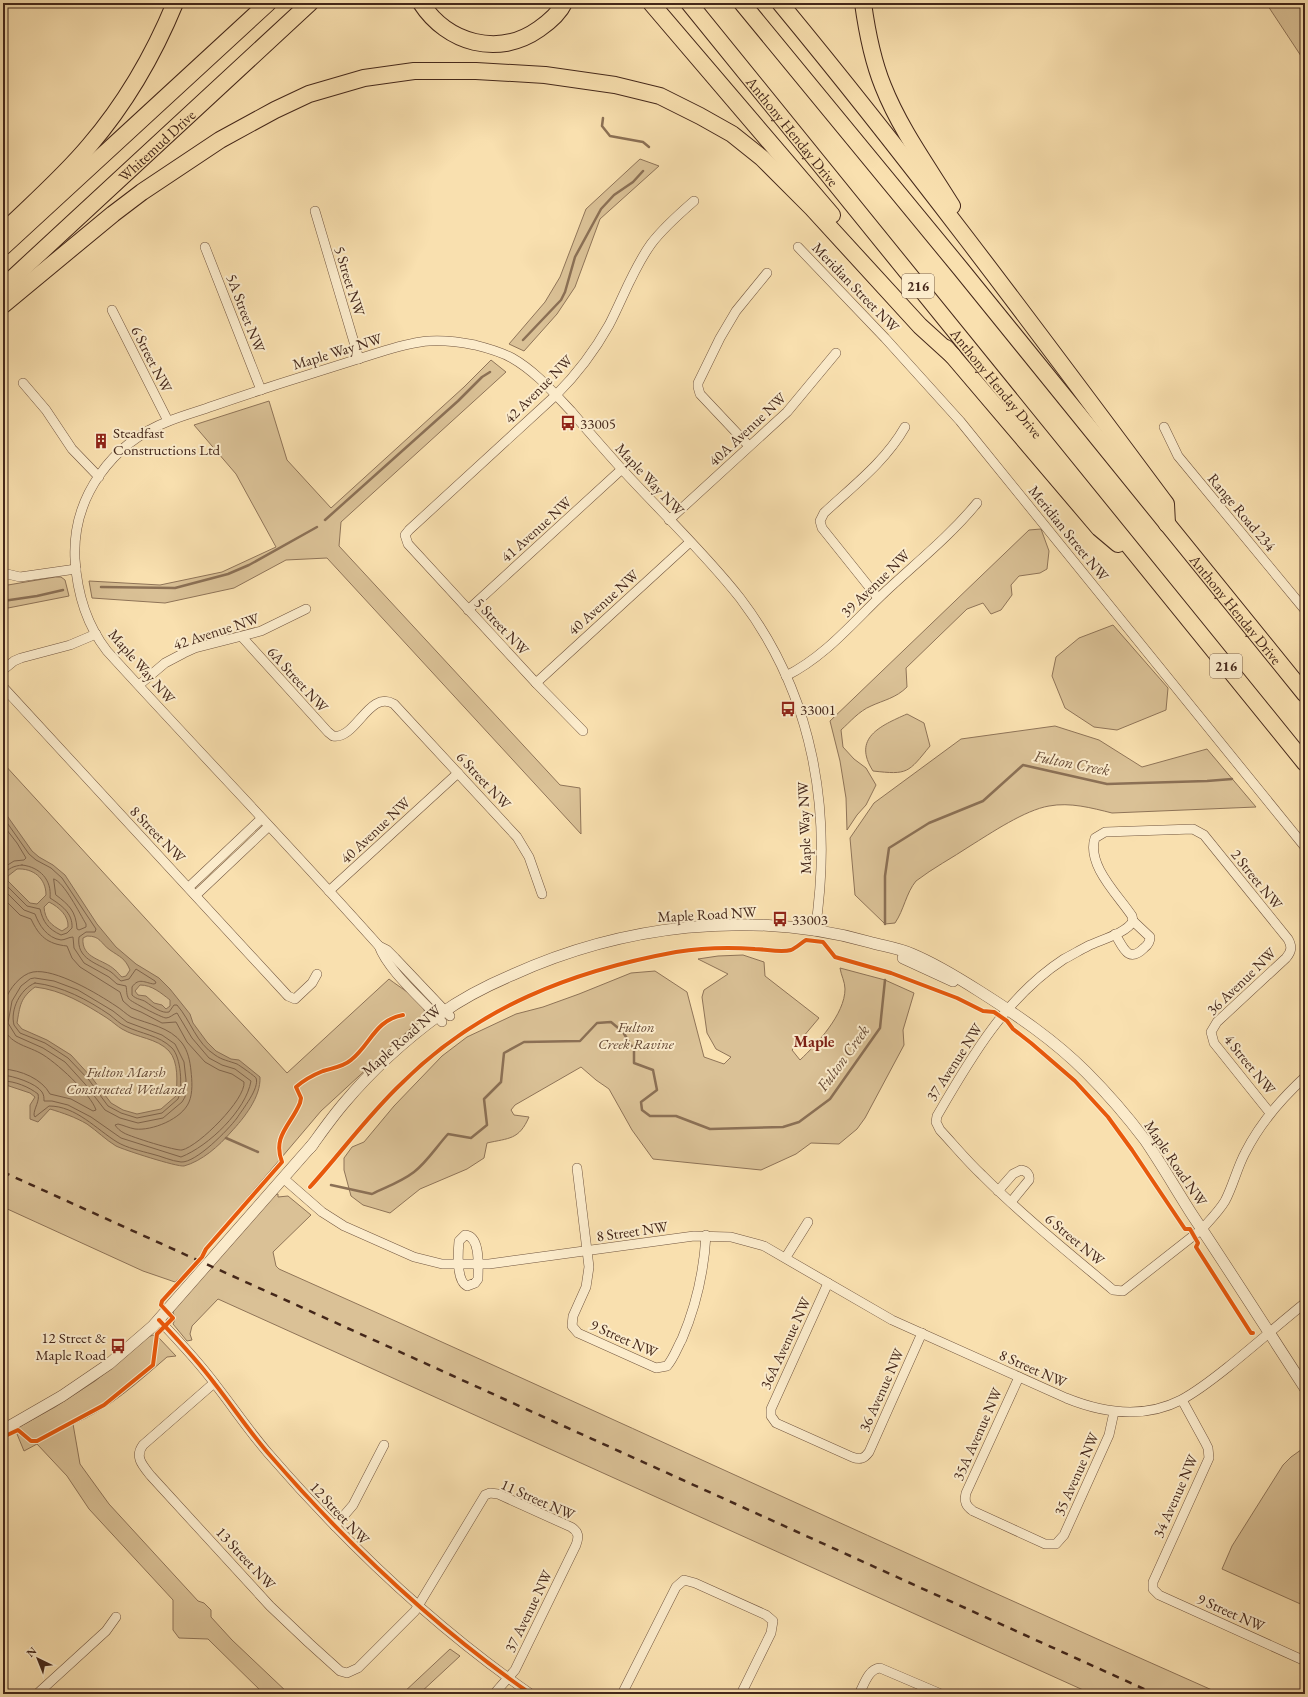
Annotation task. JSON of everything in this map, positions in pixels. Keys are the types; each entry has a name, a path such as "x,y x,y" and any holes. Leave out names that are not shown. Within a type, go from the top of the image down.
{"highway":[{"path":"3,232 74,163 108,123 150,58 175,3"},
{"name":"Whitemud Drive","path":"3,247 268,3"},
{"name":"Whitemud Drive","path":"3,287 310,3"},
{"path":"421,3 433,19 457,37 491,44 503,44 526,37 536,31 554,17 564,3"},
{"path":"651,3 1099,528 1148,570"},
{"name":"Anthony Henday Drive","path":"689,3 1305,763"},
{"name":"Anthony Henday Drive","path":"742,3 1305,694"},
{"path":"780,3 834,69 990,271 1166,504 1168,524"},
{"path":"863,3 872,54 883,86 898,117 990,271"},
{"path":"3,305 113,214 142,192 220,140 275,110 309,94 364,78 414,71 476,71 545,75 615,85 660,96 732,134 762,158 812,208 920,326 953,356"}],"street":[{"name":"42 Avenue NW","path":"405,537 409,530 556,395 581,366 603,335 637,266 651,244 694,201"},
{"name":"5 Street NW","path":"315,211 359,359"},
{"name":"5A Street NW","path":"205,247 261,390"},
{"name":"Meridian Street NW","path":"798,247 885,338 960,421 1305,847"},
{"path":"749,446 700,394 698,387 699,379 730,321 767,273"},
{"name":"6 Street NW","path":"112,310 168,421"},
{"name":"Maple Way NW","path":"444,1016 395,958 387,950 379,946 268,827 108,651 96,634 81,601 76,569 75,546 80,514 99,476 116,455 130,443 168,421 404,345 423,342 452,341 471,345 511,358 535,375 556,395 741,599 767,639 786,676 807,736 817,778 820,797 822,860 815,931"},
{"name":"40A Avenue NW","path":"670,520 797,402 836,353"},
{"path":"23,383 46,410 72,449 99,476"},
{"name":"Range Road 234","path":"1164,427 1178,456 1305,610"},
{"path":"878,598 822,528 820,520 824,513 886,456 905,428"},
{"name":"41 Avenue NW","path":"468,610 622,469"},
{"name":"39 Avenue NW","path":"786,676 806,665 827,650 878,598 962,521 977,503"},
{"name":"5 Street NW","path":"405,537 408,544 468,610 536,683 584,731"},
{"name":"40 Avenue NW","path":"536,683 690,542"},
{"path":"3,573 20,577 76,569"},
{"name":"42 Avenue NW","path":"139,686 161,666 174,658 196,648 242,637 266,629 306,610"},
{"path":"3,670 21,658 70,645 96,634"},
{"name":"6A Street NW","path":"242,637 328,732 337,736 345,732 378,703 385,700"},
{"name":"8 Street NW","path":"3,687 288,996 295,999 312,983 317,974"},
{"name":"6 Street NW","path":"385,700 394,704 522,843 529,857 542,894"},
{"name":"40 Avenue NW","path":"329,891 458,773"},
{"path":"189,887 261,819"},
{"path":"196,895 268,827"},
{"name":"2 Street NW","path":"1133,921 1130,914 1107,883 1098,865 1094,845 1098,835 1105,832 1190,828 1204,835 1288,939 1291,944 1291,949"},
{"path":"1115,934 1128,953 1133,955 1140,953 1148,944 1150,937 1133,921"},
{"name":"37 Avenue NW","path":"936,1122 937,1116 982,1042 1008,1009 1032,984 1053,967 1088,946 1128,927 1133,921"},
{"name":"Maple Road NW","path":"5,1428 62,1396 109,1364 159,1320 310,1148 389,1066 444,1016 524,970 563,954 612,940 668,930 729,925 815,931 871,943 937,974 981,992 1008,1009 1061,1049 1110,1096 1146,1142 1305,1388"},
{"name":"36 Avenue NW","path":"1210,1032 1217,1022 1286,958 1291,949"},
{"name":"4 Street NW","path":"1210,1032 1214,1043 1270,1113"},
{"path":"1202,1229 1225,1200 1244,1154 1256,1133 1270,1113 1305,1077"},
{"name":"6 Street NW","path":"936,1122 940,1130 998,1191 1113,1290 1123,1291 1202,1229"},
{"path":"577,1168 588,1251"},
{"path":"998,1191 1016,1172 1022,1170 1026,1172 1029,1180 1011,1202"},
{"name":"8 Street NW","path":"283,1178 322,1212 354,1230 422,1260 442,1264 478,1265 706,1236 731,1237 744,1240 764,1246 786,1257 892,1320 1080,1404 1114,1412 1148,1410 1182,1400 1203,1387 1305,1303"},
{"path":"786,1257 808,1222"},
{"path":"465,1235 471,1236 475,1242 478,1265 477,1282 467,1286 463,1284 460,1279 459,1241 465,1235"},
{"name":"9 Street NW","path":"588,1251 588,1281 573,1316 572,1326 578,1333 660,1369 667,1366 674,1356 693,1310 702,1271 706,1236"},
{"name":"36A Avenue NW","path":"828,1282 772,1406 771,1416 776,1423 780,1425 855,1458 864,1458"},
{"name":"12 Street NW","path":"159,1320 214,1383 237,1415 268,1453 369,1561 419,1607 530,1694"},
{"name":"36 Avenue NW","path":"864,1458 869,1452 922,1333"},
{"name":"35A Avenue NW","path":"1019,1377 966,1493 966,1504 973,1511 1045,1544 1056,1544"},
{"name":"13 Street NW","path":"214,1383 145,1443 140,1451 141,1462 151,1476 270,1606 336,1668 347,1673 358,1668 407,1621 419,1607"},
{"name":"34 Avenue NW","path":"1153,1582 1209,1458 1208,1448 1182,1400"},
{"name":"35 Avenue NW","path":"1056,1544 1064,1535 1109,1434 1114,1412"},
{"path":"335,1526 353,1505 384,1445"},
{"name":"11 Street NW","path":"419,1607 485,1495 490,1493 498,1494 571,1527 578,1535"},
{"name":"37 Avenue NW","path":"494,1694 509,1679 515,1670 573,1552 578,1540 578,1535"},
{"path":"622,1694 676,1587 681,1581 686,1580 766,1615 773,1621 772,1633 741,1694"},
{"name":"9 Street NW","path":"1153,1582 1153,1589 1160,1595 1305,1661"},
{"path":"37,1694 106,1631 116,1617"},
{"path":"859,1694 868,1677 876,1668 884,1669 941,1694"}],"green space":[{"path":"1266,3 1302,3 1301,13 1305,17 1305,62"},
{"path":"640,159 659,166 600,219 575,287 557,314 524,351 509,344 545,302 560,277 586,209"},
{"path":"491,360 506,372 341,522 339,546 560,785 580,788 581,834 327,558 286,560 234,588 165,603 92,598 89,581 160,585 222,572 276,547 236,474 194,425 269,401 287,460 331,508 464,387"},
{"path":"1041,529 1049,551 1047,569 1040,573 1019,576 1011,585 1012,595 1001,610 991,614 983,603 967,609 906,668 907,687 903,691 863,711 841,730 843,747 854,759 866,768 876,785 866,805 847,830 846,798 840,761 830,721 1029,530"},
{"path":"61,577 65,580 69,596 3,609 3,591 6,590 5,588 8,585"},
{"path":"1113,625 1168,688 1166,710 1117,730 1094,727 1065,708 1052,676 1056,657 1079,638"},
{"path":"907,714 924,723 930,746 912,767 906,770 894,773 873,771 867,760 867,742 872,735 887,723"},
{"path":"1055,726 1099,740 1142,767 1207,749 1256,807 1112,813 1073,805 1049,806 1029,812 1008,823 916,881 895,923 885,924 855,895 850,838 874,803 961,739"},
{"name":"Fulton Marsh Constructed Wetland","path":"3,763 287,1073 389,979 418,1001 424,1009 422,1018 321,1111 203,1250 199,1259 175,1282 143,1271 3,1207"},
{"name":"Fulton Creek Ravine","path":"743,955 764,962 765,976 819,1018 792,1050 800,1060 829,1028 844,999 845,989 840,968 885,980 914,993 903,1030 904,1045 865,1118 857,1129 839,1144 811,1143 796,1154 761,1170 653,1159 632,1130 609,1089 581,1067 515,1105 511,1110 514,1115 529,1117 525,1125 517,1134 507,1139 487,1143 484,1158 467,1169 420,1189 390,1213 363,1205 351,1196 344,1170 344,1158 352,1147 364,1142 394,1106 442,1056 467,1037 516,1014 543,1007 631,973 655,971 687,992 704,1057 724,1064 731,1057 716,1049 707,1033 702,997 704,990 728,974 698,959 718,956"},
{"path":"278,1194 278,1197 288,1196 311,1215 273,1252 276,1266 279,1269 985,1589 1221,1694 1092,1694 218,1299 192,1326 190,1334 192,1340 187,1341 173,1324 175,1319 173,1312 174,1309 274,1195"},
{"path":"153,1335 159,1338 176,1356 167,1357 111,1403 73,1424 80,1464 109,1504 198,1601 204,1603 211,1610 211,1617 232,1640 289,1694 264,1694 208,1639 179,1638 173,1630 173,1600 89,1509 67,1476 37,1444 24,1451 17,1434 19,1427 55,1407 95,1381 148,1337"},
{"path":"1305,1447 1305,1606 1222,1569 1232,1546 1283,1465"},
{"path":"450,1649 460,1656 419,1694 402,1694"}],"water":[{"path":"3,810 32,851 65,875 97,924 116,947 136,964 159,978 170,989 190,1014 193,1023 207,1042 216,1051 231,1059 239,1060 260,1077 258,1092 251,1107 221,1143 204,1157 184,1166 150,1158 116,1146 87,1124 69,1115 50,1109 38,1122 30,1119 30,1105 35,1097 30,1093 3,1084","holes":["17,869 33,872 38,875 44,884 46,895 37,904 30,903 8,881 8,876","49,902 60,909 67,919 68,927 62,931 55,927 47,919 44,907","87,936 95,937 122,958 130,970 126,976 122,977 110,966 89,954 83,945 83,938","140,985 148,986 170,1000 170,1006 166,1009 162,1005 154,1003 146,996 138,995 135,991","35,987 64,994 107,1018 122,1029 159,1043 169,1051 176,1067 176,1096 161,1109 137,1114 123,1110 111,1103 92,1078 71,1055 47,1040 22,1029 17,1023 20,1007 26,995"]}],"waterway":[{"path":"603,118 602,126 610,136 643,142 649,147"},
{"path":"523,340 561,300 565,292 575,257 601,209 614,195 633,182 643,171"},
{"path":"325,520 458,401 482,377 490,372"},
{"path":"101,587 175,588 228,574 249,565 317,527"},
{"path":"3,601 37,596 63,590"},
{"name":"Fulton Creek","path":"885,924 885,876 889,848 929,823 983,801 1023,765 1107,784 1232,779"},
{"name":"Fulton Creek","path":"331,1185 372,1194 409,1176 428,1159 448,1134 471,1138 487,1125 484,1099 501,1082 504,1053 524,1042 580,1041 597,1023 611,1022 623,1032 634,1050 634,1063 653,1070 657,1090 641,1102 642,1110 650,1116 676,1116 710,1129 783,1127 799,1122 830,1099 880,1028 885,980"},
{"name":"Fulton Creek","path":"226,1138 258,1152"}],"railway":[{"path":"3,1172 1155,1694"}],"cycle path":[{"path":"310,1187 390,1095 431,1056 462,1033 495,1013 528,996 600,970 637,960 676,952 725,948 787,951 793,949 806,940 823,942 835,957 891,973 957,998 983,1011 994,1012 1007,1021 1013,1029 1075,1081 1108,1117 1185,1229 1190,1229 1198,1243 1196,1247 1251,1333 1253,1333"},
{"path":"3,1438 18,1430 31,1441 37,1441 104,1405 153,1365 157,1334 173,1318 161,1305 162,1301 202,1257 206,1249 282,1162 279,1145 281,1138 296,1111 301,1098 296,1087 316,1074 341,1066 348,1062 358,1054 380,1027 386,1022 403,1015"},
{"path":"159,1320 202,1367 268,1453 328,1519 425,1612 495,1668 531,1694"}],"place":[{"name":"33005","path":"568,423"},
{"name":"Steadfast Constructions Ltd","path":"101,441"},
{"name":"33001","path":"788,709"},
{"name":"33003","path":"780,919"},
{"name":"12 Street & Maple Road","path":"118,1346"}],"district":[{"name":"Maple","path":"814,1041"}]}
